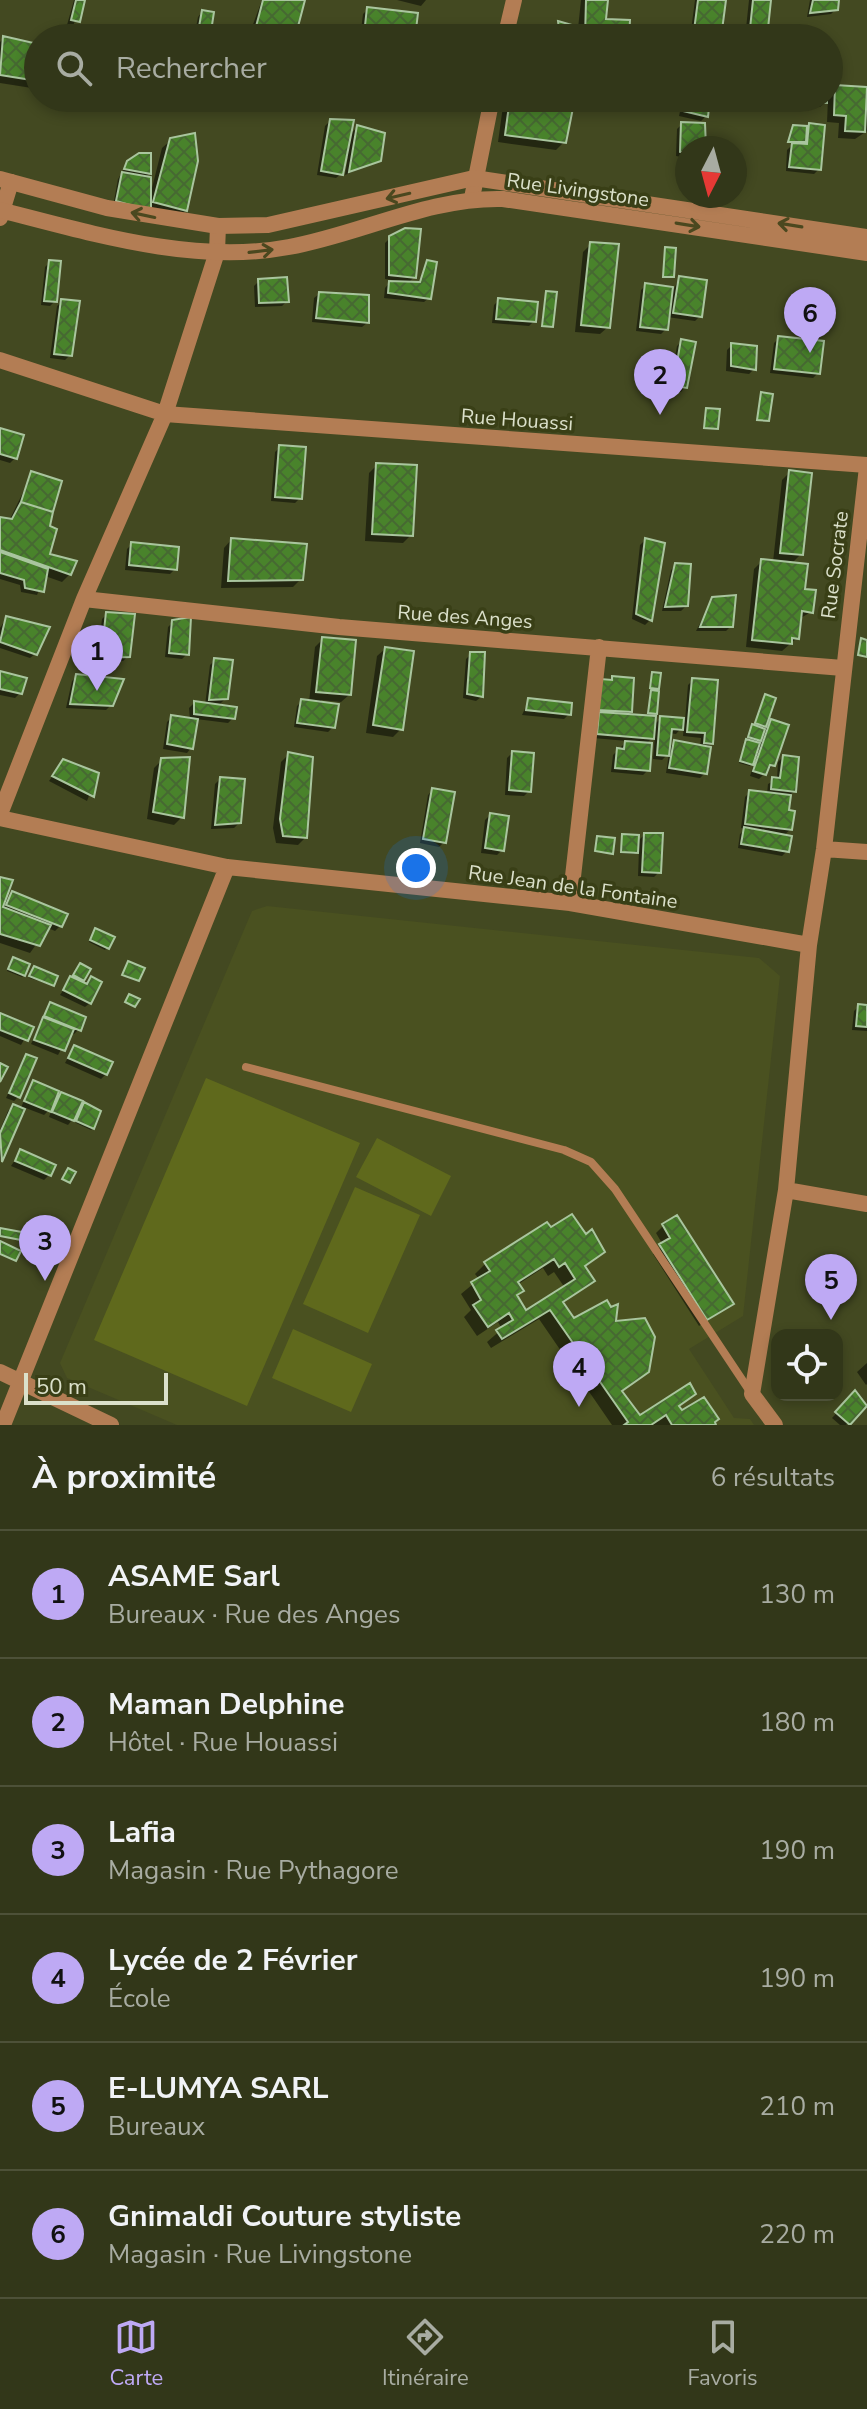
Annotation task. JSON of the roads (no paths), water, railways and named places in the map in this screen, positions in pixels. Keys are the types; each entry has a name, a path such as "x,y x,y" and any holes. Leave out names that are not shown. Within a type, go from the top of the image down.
{"street":[{"path":"508,24 514,0"},
{"path":"472,198 489,112"},
{"path":"1,213 5,181 107,208 218,226 268,225 474,178"},
{"name":"Rue Livingstone","path":"474,178 867,237"},
{"name":"Rue Livingstone","path":"1,213 128,240 217,252 250,253 288,247 472,198 503,199 862,253"},
{"path":"0,816 84,599 165,414 217,252 218,226"},
{"path":"862,253 867,267"},
{"name":"Rue Houassi","path":"0,360 165,414 867,466"},
{"name":"Rue Socrate","path":"752,1394 786,1190 809,945 824,849 867,466"},
{"name":"Rue des Anges","path":"84,599 339,627 843,668"},
{"path":"570,903 599,647"},
{"name":"Rue Jean de la Fontaine","path":"0,816 227,867 570,903 809,945"},
{"path":"824,849 867,852"},
{"path":"3,1425 227,867"},
{"path":"786,1190 867,1204"},
{"path":"0,1372 111,1425"},
{"path":"752,1394 775,1425"}],"lane":[{"path":"246,1067 564,1150 591,1162 615,1189 752,1394"}],"place":[{"name":"Gnimaldi Couture styliste","path":"810,353"},
{"name":"Maman Delphine","path":"660,415"},
{"name":"ASAME Sarl","path":"97,691"},
{"name":"Lafia","path":"45,1281"},
{"name":"E-LUMYA SARL","path":"831,1320"},
{"name":"Lycée de 2 Février","path":"579,1407"}]}
